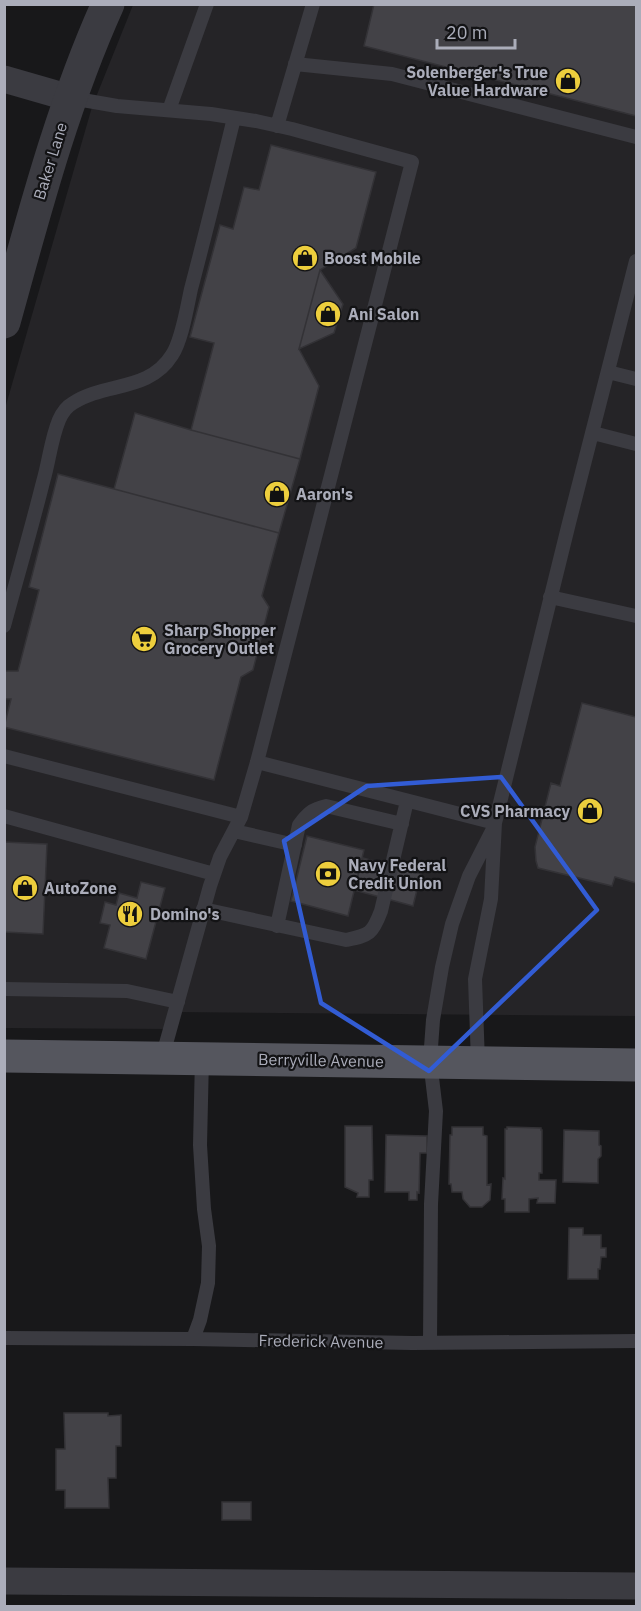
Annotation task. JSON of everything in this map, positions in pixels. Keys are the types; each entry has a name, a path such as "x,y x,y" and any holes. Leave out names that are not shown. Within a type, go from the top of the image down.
{"main road":[{"name":"Berryville Avenue","path":"4,1056 636,1065"}],"street":[{"name":"Baker Lane","path":"4,322 39,195 70,98 108,4"},
{"path":"4,79 70,98"},
{"path":"4,1581 636,1586"}],"lane":[{"path":"169,110 207,4"},
{"path":"277,126 313,4"},
{"path":"295,64 392,74 636,137"},
{"path":"70,98 117,106 234,118 277,126 412,162 257,762 241,817 214,874 162,1058"},
{"path":"4,626 55,432 65,409 88,394 131,385 147,377 163,366 173,354 185,316 234,118"},
{"path":"478,1062 475,979 491,899 495,824 636,261"},
{"path":"608,372 636,379"},
{"path":"593,433 636,444"},
{"path":"550,597 636,616"},
{"path":"4,756 241,817"},
{"path":"257,762 495,824"},
{"path":"203,909 346,940 365,936 376,925 381,912 407,801"},
{"path":"277,926 299,825 306,816 316,808 333,807 402,824"},
{"path":"4,816 214,874"},
{"path":"430,1342 431,1204 436,1112 430,1061 434,1020 452,924 469,876 495,824"},
{"path":"234,831 295,845"},
{"path":"4,989 127,991 178,1002"},
{"path":"193,1339 200,1320 208,1283 209,1246 200,1145 202,1058"},
{"name":"Frederick Avenue","path":"4,1338 430,1342 636,1341"}],"highlighted area":[{"path":"501,777 597,910 429,1071 321,1003 284,841 367,786"}],"shaded area":[{"path":"133,5 636,5 636,1016 175,1012 170,1029 5,1028 4,412 92,107"}],"building":[{"name":"Solenberger's True Value Hardware","path":"374,4 636,4 636,116 364,46"},
{"path":"271,145 376,172 356,248 320,270 299,349 319,386 300,459 191,430 214,343 190,337 220,225 233,229 244,187 259,190"},
{"path":"320,270 343,304 334,333 299,349"},
{"path":"135,413 300,459 279,533 114,489"},
{"name":"Sharp Shopper Grocery Outlet","path":"58,474 279,533 262,596 269,607 253,670 241,677 214,780 4,727 11,699 4,699 4,671 18,671 39,590 29,587"},
{"name":"CVS Pharmacy","path":"582,703 636,717 636,883 615,877 612,886 538,868 535,847 551,783 560,786"},
{"name":"Navy Federal Credit Union","path":"307,836 364,850 348,916 291,901"},
{"name":"AutoZone","path":"4,842 47,844 43,934 4,932"},
{"path":"363,858 421,874 413,906 354,890"},
{"name":"Domino's","path":"141,882 165,888 146,959 104,948 110,925 100,923 105,902 116,905 119,893 137,898"},
{"path":"345,1126 372,1126 373,1180 369,1180 369,1197 357,1197 358,1193 345,1187"},
{"path":"452,1127 483,1127 483,1135 487,1136 487,1185 491,1184 490,1200 482,1207 470,1207 463,1199 462,1192 452,1192 451,1184 449,1184"},
{"path":"507,1127 541,1128 542,1173 539,1173 539,1180 556,1180 555,1203 537,1203 538,1198 529,1199 529,1212 505,1212 505,1199 502,1199 503,1178 505,1179 505,1129"},
{"path":"564,1130 599,1131 601,1156 598,1159 598,1183 563,1182"},
{"path":"386,1135 427,1136 427,1153 420,1153 417,1200 409,1200 409,1192 385,1192"},
{"path":"569,1228 583,1228 583,1235 601,1235 601,1248 606,1248 606,1257 601,1257 598,1279 568,1279"},
{"path":"64,1413 121,1415 121,1446 116,1446 116,1478 108,1478 109,1508 65,1508 65,1490 56,1490 56,1449 65,1449"},
{"path":"222,1502 251,1502 251,1520 222,1520"}],"place":[{"name":"Solenberger's True Value Hardware","path":"568,81"},
{"name":"Boost Mobile","path":"305,258"},
{"name":"Ani Salon","path":"328,314"},
{"name":"Aaron's","path":"277,494"},
{"name":"Sharp Shopper Grocery Outlet","path":"144,639"},
{"name":"CVS Pharmacy","path":"590,811"},
{"name":"Navy Federal Credit Union","path":"328,874"},
{"name":"AutoZone","path":"25,888"},
{"name":"Domino's","path":"130,914"}]}
